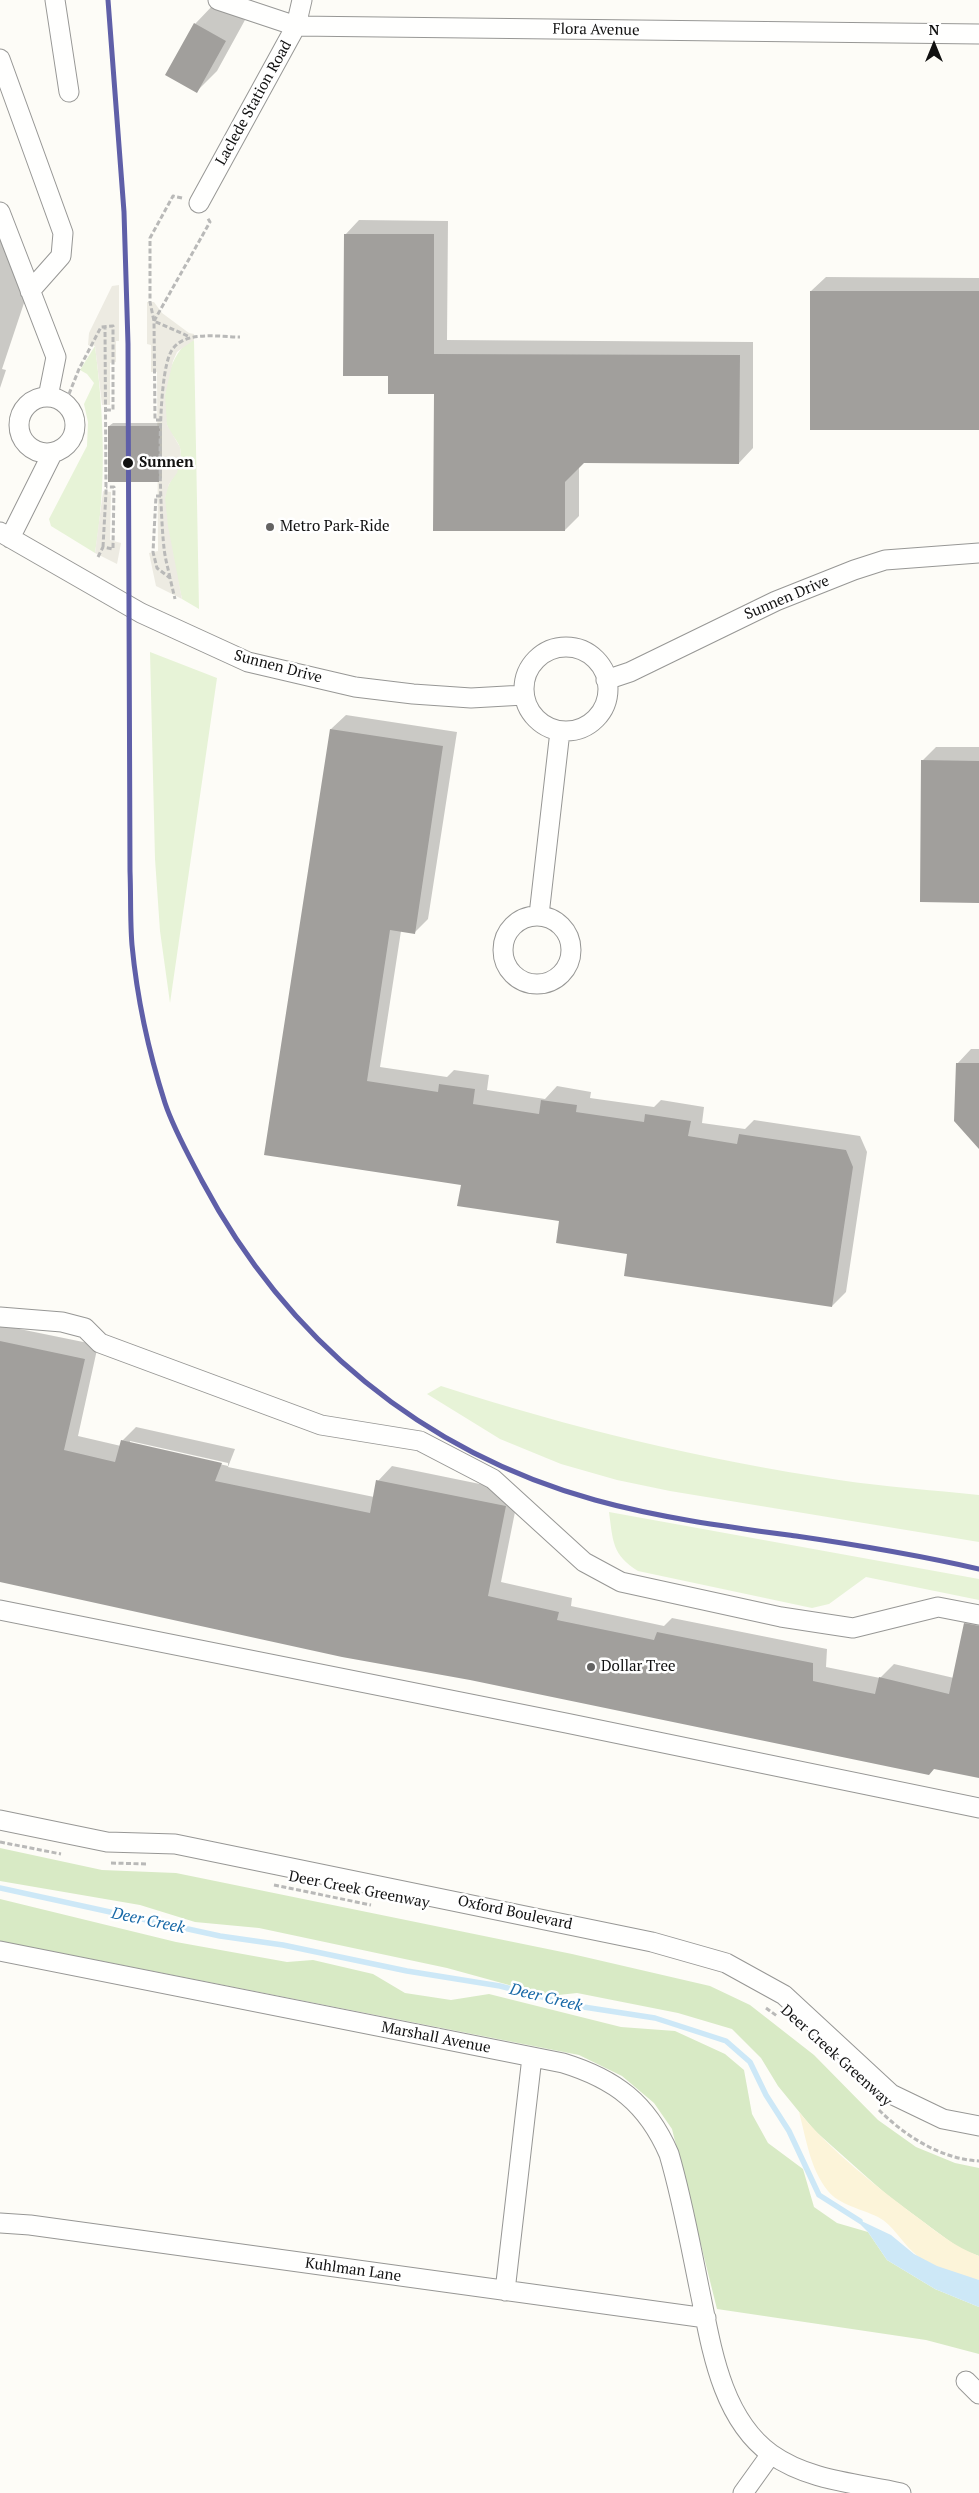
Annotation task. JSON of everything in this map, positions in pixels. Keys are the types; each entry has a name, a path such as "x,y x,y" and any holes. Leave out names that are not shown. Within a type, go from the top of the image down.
{"street":[{"path":"56,0 70,92"},
{"name":"Flora Avenue","path":"218,0 296,26 979,34"},
{"name":"Laclede Station Road","path":"199,203 296,26 302,0"},
{"path":"0,59 63,233 60,256 30,291"},
{"path":"0,212 56,357 48,397"},
{"path":"48,397 66,404 75,420 73,437 60,450 52,454 42,454 25,444 18,427 19,418 30,402 48,397"},
{"path":"5,535 52,454"},
{"name":"Sunnen Drive","path":"5,535 141,613 248,662 355,687 404,693 471,698 524,695"},
{"name":"Sunnen Drive","path":"606,680 630,672 776,600 854,570 885,560 979,553"},
{"path":"562,648 572,648 589,655 600,666 606,680 606,700 596,718 580,728 560,731 539,722 529,710 524,695 526,676 536,660 552,650 562,648"},
{"path":"539,915 560,731"},
{"path":"0,1317 62,1322 85,1328 100,1342 321,1425 420,1441 493,1479 584,1562 621,1582 781,1617 853,1628 938,1607 979,1615"},
{"path":"0,1610 979,1808"},
{"name":"Oxford Boulevard","path":"0,1820 108,1842 175,1844 643,1940 726,1963 784,1995 891,2094 943,2119 979,2126"},
{"name":"Marshall Avenue","path":"0,1951 571,2065 606,2079 629,2096 654,2125 669,2154 676,2177 719,2372 735,2412 749,2432 771,2454 797,2468 817,2475 901,2493"},
{"path":"505,2291 532,2057"},
{"name":"Kuhlman Lane","path":"0,2223 30,2225 706,2318"},
{"path":"743,2493 771,2454"}],"path":[{"path":"154,321 210,222 199,203 173,196 150,238 150,302 154,321 155,420 161,420"},
{"path":"154,321 190,337 240,336"},
{"path":"66,404 79,369 101,327 113,326 113,410 106,410"},
{"path":"98,556 104,547 106,327"},
{"path":"175,599 164,548 161,496 161,389 172,350 190,337"},
{"path":"104,547 113,549 114,535 114,487 106,487"},
{"path":"161,496 156,496 153,552 157,568 170,578"},
{"path":"0,1842 67,1855"},
{"path":"106,1862 148,1864"},
{"name":"Deer Creek Greenway","path":"272,1885 377,1906"},
{"name":"Deer Creek Greenway","path":"764,2007 780,2019"},
{"name":"Deer Creek Greenway","path":"878,2109 913,2138 942,2153 979,2161"}],"green space":[{"path":"194,340 199,609 182,599 168,535 165,510 166,492 177,469 181,455 179,445 167,425 165,415 168,377 178,353 185,345"},
{"path":"95,346 102,424 103,475 95,553 51,526 49,519 87,446 88,422 84,404 94,383 87,374 80,370"},
{"path":"150,652 217,678 170,1003 160,931 155,859"},
{"path":"441,1386 539,1416 688,1453 788,1472 856,1482 979,1495 979,1542 670,1491 617,1480 561,1464 500,1439 427,1394"},
{"path":"609,1512 979,1579 979,1600 866,1577 829,1604 812,1608 638,1571 629,1565 618,1553 613,1539"},
{"path":"0,1848 102,1870 176,1873 572,1954 710,1986 750,2005 814,2055 878,2120 916,2147 955,2163 979,2168 979,2256 960,2249 887,2195 814,2130 778,2086 761,2058 732,2029 678,2013 577,1993 549,1996 447,1968 259,1928 195,1922 140,1905 0,1881"},
{"path":"0,1899 176,1942 287,1962 313,1960 373,1974 405,1993 451,2000 489,1994 621,2027 675,2031 725,2054 744,2070 752,2114 768,2143 803,2169 814,2207 837,2223 868,2232 887,2260 935,2289 979,2307 979,2354 926,2340 717,2309 672,2129 654,2103 622,2076 579,2055 0,1941"}],"sand":[{"path":"799,2112 840,2155 870,2181 946,2239 979,2256 979,2280 953,2273 927,2262 913,2252 883,2220 844,2203 833,2196 817,2173"}],"shaded area":[{"path":"119,285 119,341 116,341 116,362 110,363 110,405 102,405 95,346 88,345 89,333 112,286"},
{"path":"147,302 154,302 162,313 189,333 194,334 194,340 177,352 165,395 167,425 180,447 181,457 177,473 169,484 165,498 168,526 182,599 156,586 149,553 158,551 157,372 151,372 151,345 147,344"},
{"path":"103,491 111,492 110,540 121,543 117,564 95,553"}],"water":[{"path":"853,2217 891,2235 914,2254 937,2266 979,2280 979,2307 935,2289 887,2260 868,2232"}],"building":[{"path":"194,23 226,41 197,93 165,75"},
{"path":"344,234 434,234 434,354 740,355 739,464 584,463 565,482 565,531 433,531 434,394 388,394 388,376 343,376"},
{"path":"810,291 979,291 979,430 810,430"},
{"path":"108,426 160,426 159,482 108,482"},
{"path":"330,729 443,746 415,934 390,930 367,1081 438,1092 439,1084 475,1089 473,1104 539,1114 541,1100 577,1105 576,1112 644,1122 645,1114 691,1121 688,1136 737,1144 739,1134 846,1150 853,1167 832,1307 624,1276 627,1254 556,1243 559,1221 457,1206 461,1185 264,1155"},
{"path":"921,760 979,761 979,903 920,902"},
{"path":"956,1063 979,1063 979,1149 954,1121"},
{"path":"0,1341 85,1359 64,1450 115,1462 121,1440 222,1463 215,1481 370,1513 376,1480 506,1506 488,1596 559,1612 557,1620 654,1640 657,1632 813,1663 813,1681 875,1694 879,1677 949,1694 964,1623 979,1626 979,1778 934,1769 929,1775 470,1680 342,1657 0,1582"}],"waterway":[{"name":"Deer Creek","path":"0,1888 220,1936 283,1945 407,1971 500,1986 577,2006 655,2018 726,2041 750,2062 766,2095 789,2131 819,2195 860,2221"}],"transit line":[{"path":"108,0 124,212 128,344 130,871 132,945 140,1005 159,1084 173,1123 202,1181 236,1238 275,1291 318,1339 365,1382 417,1420 472,1452 532,1479 595,1500 644,1512 819,1539 979,1569"}],"place":[{"name":"Sunnen","path":"128,463"},
{"name":"Metro Park-Ride","path":"270,527"},
{"name":"Dollar Tree","path":"591,1667"}]}
